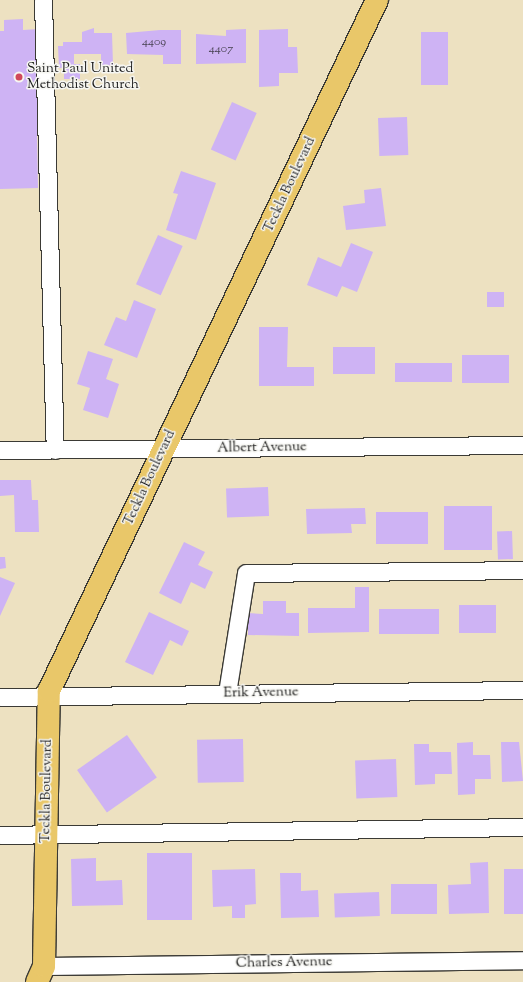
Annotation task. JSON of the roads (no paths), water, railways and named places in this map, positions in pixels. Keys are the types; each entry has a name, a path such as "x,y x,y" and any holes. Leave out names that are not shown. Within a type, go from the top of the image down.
{"main road":[{"name":"Teckla Boulevard","path":"41,974 47,834 48,696 377,0"}],"street":[{"path":"43,0 55,450"},
{"name":"Albert Avenue","path":"0,450 523,445"},
{"path":"227,693 246,573 523,570"},
{"name":"Erik Avenue","path":"0,697 523,690"},
{"path":"0,835 523,827"},
{"name":"Charles Avenue","path":"41,974 523,960"}],"place":[{"name":"Saint Paul United Methodist Church","path":"19,77"}]}
